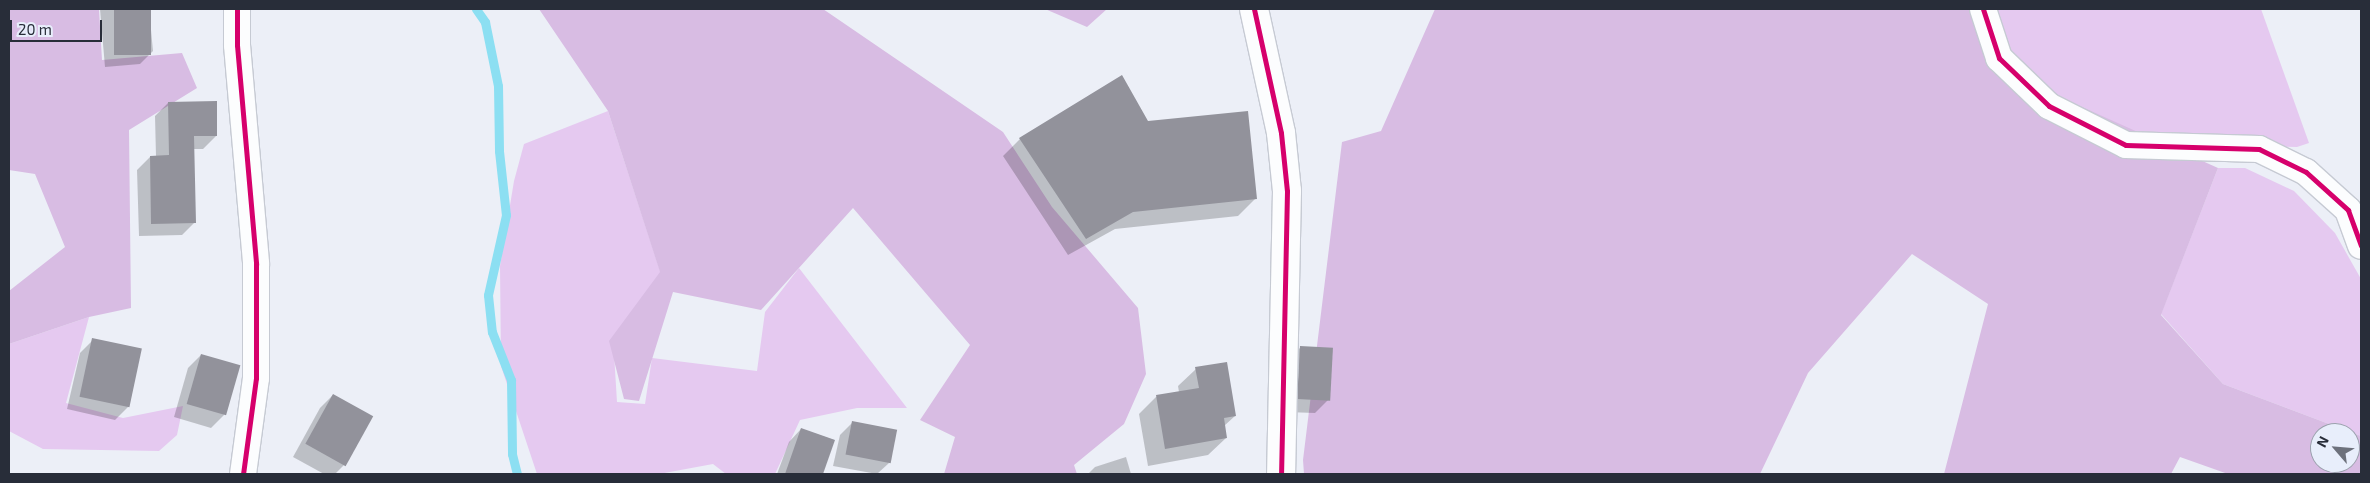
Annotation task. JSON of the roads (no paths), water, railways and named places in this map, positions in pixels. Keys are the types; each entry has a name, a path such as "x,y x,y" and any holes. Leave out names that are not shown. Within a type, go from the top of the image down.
{"street":[{"path":"238,9 237,45 256,264 256,378 243,474"},
{"path":"1254,9 1281,133 1287,191 1281,474"},
{"path":"1984,9 1999,58 2049,106 2126,145 2259,148 2306,172 2348,210 2361,246"}],"waterway":[{"path":"476,9 485,22 498,86 499,151 506,215 488,295 492,332 511,380 512,454 517,474"}]}
